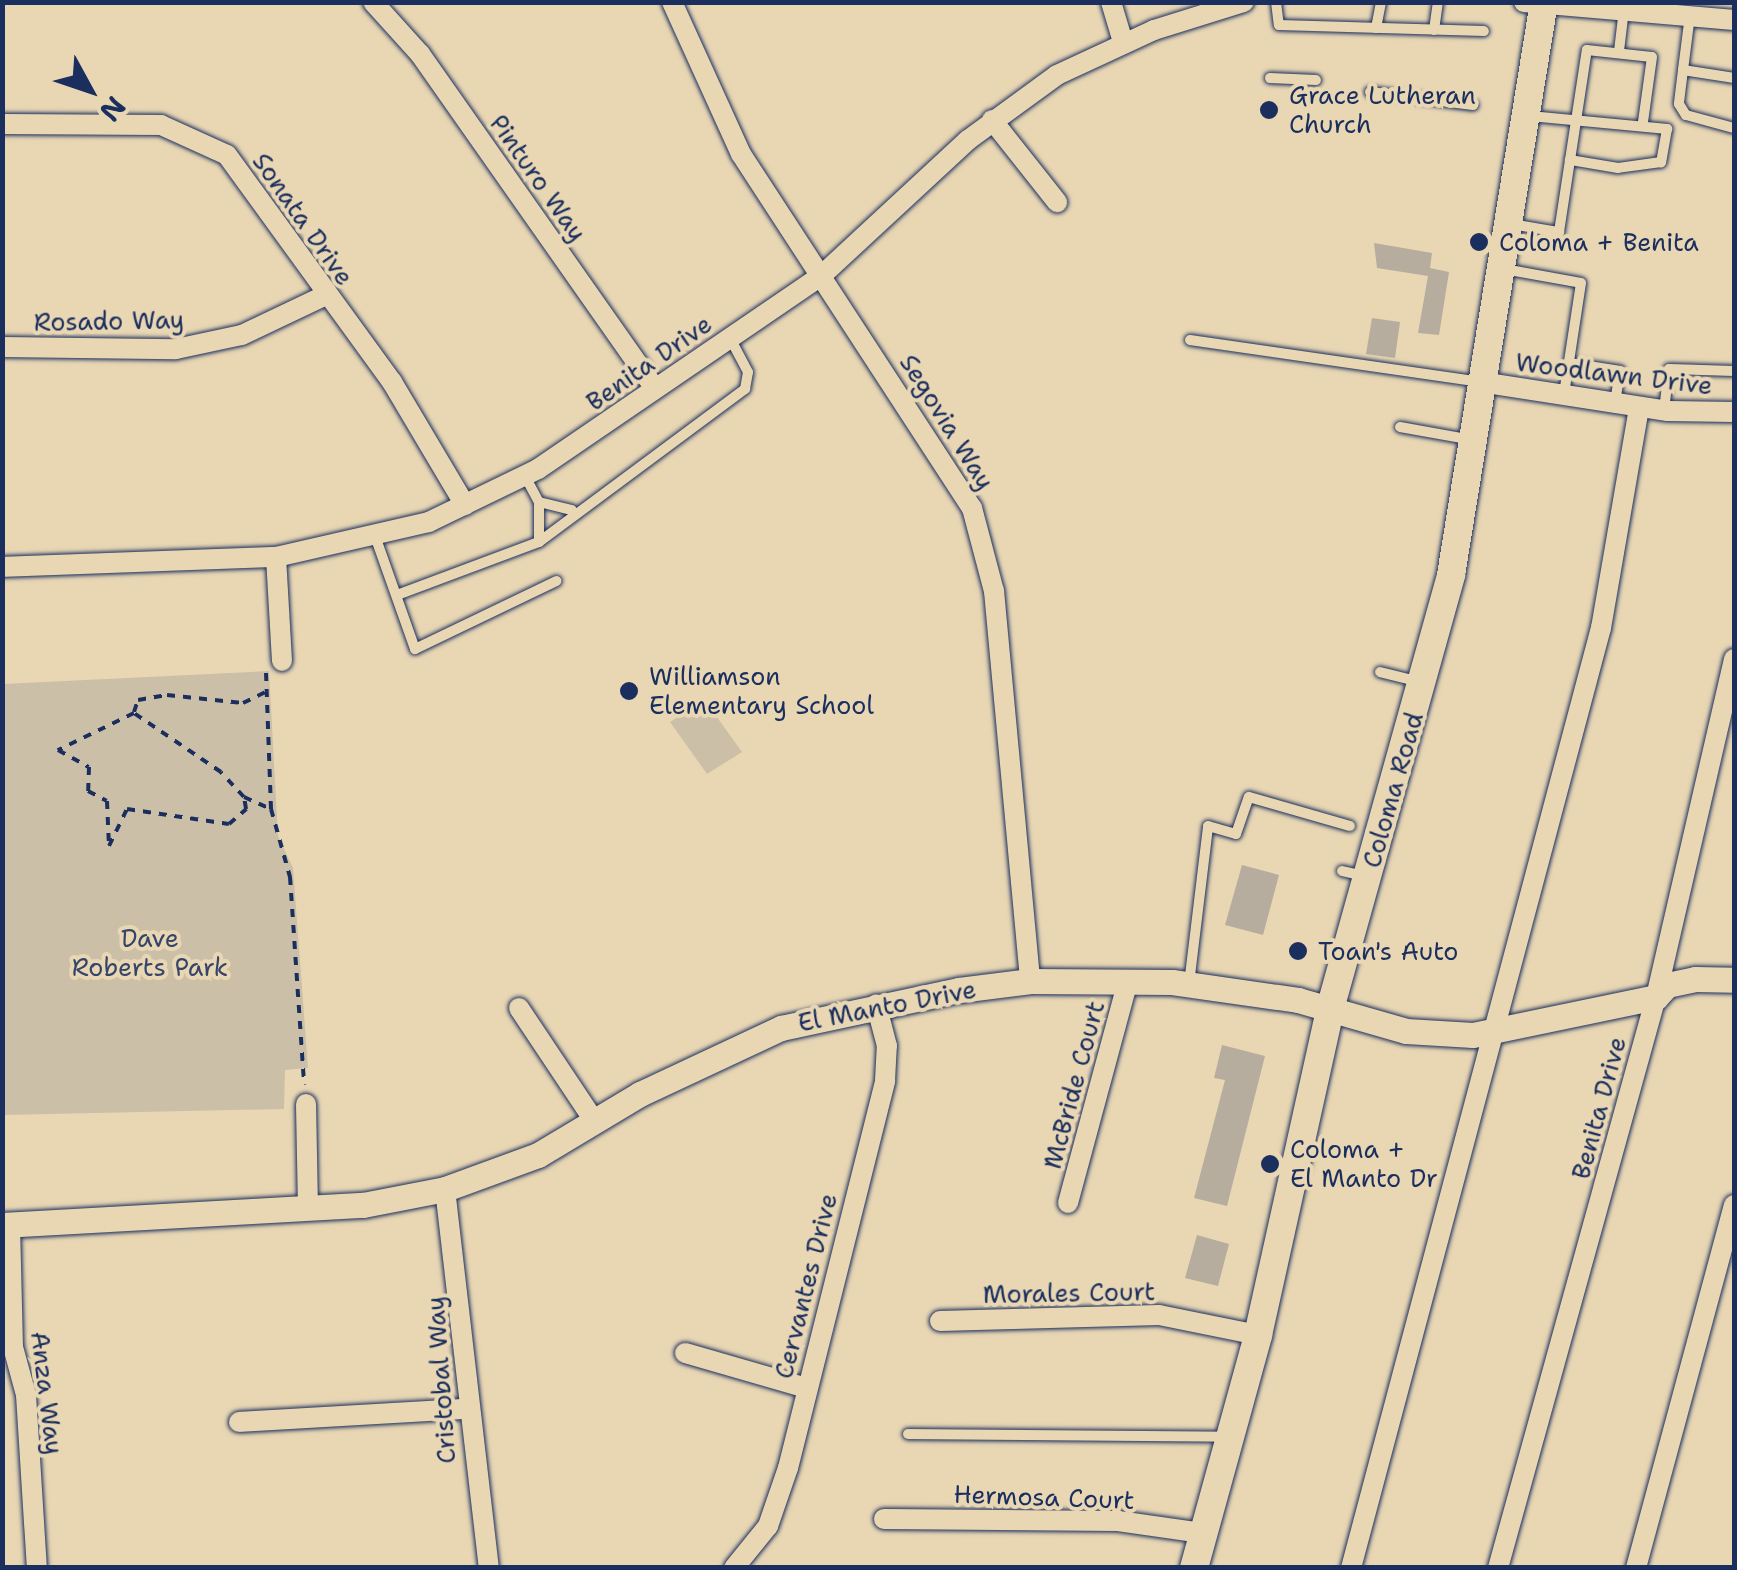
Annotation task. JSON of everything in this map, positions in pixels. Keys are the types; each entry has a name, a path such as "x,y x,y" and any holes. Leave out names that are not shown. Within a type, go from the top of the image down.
{"main road":[{"name":"Coloma Road","path":"1194,1568 1258,1335 1330,1010 1355,874 1423,683 1478,441 1528,116 1537,4"}],"street":[{"name":"Pinturo Way","path":"373,2 420,54 654,388"},
{"name":"Segovia Way","path":"672,2 712,100 821,276 950,464 987,554 1030,981"},
{"path":"1111,2 1123,42"},
{"name":"Benita Drive","path":"2,567 276,557 375,536 466,505 525,475 821,276 992,120 1123,42 1244,2"},
{"path":"1537,4 1684,11 1734,20"},
{"path":"992,120 1056,202"},
{"name":"Sonata Drive","path":"2,124 148,124 207,142 244,173 326,295 392,382 466,505"},
{"name":"Rosado Way","path":"2,347 176,349 242,335 326,295"},
{"name":"Woodlawn Drive","path":"1487,383 1664,411 1734,412"},
{"path":"1351,1568 1602,628 1639,407"},
{"path":"274,666 276,557"},
{"name":"Benita Drive","path":"1498,1568 1656,997 1734,659"},
{"name":"McBride Court","path":"1068,1202 1128,980"},
{"name":"El Manto Drive","path":"6,1225 308,1208 445,1189 538,1156 593,1119 731,1048 876,1004 1030,981 1188,984 1330,1010 1406,1031 1492,1033 1656,997 1666,985 1734,980"},
{"name":"Cervantes Drive","path":"734,1568 768,1526 884,1080 888,1046 876,1004"},
{"path":"518,1008 593,1119"},
{"path":"306,1104 308,1208"},
{"name":"Cristobal Way","path":"445,1189 466,1409 489,1568"},
{"path":"1636,1568 1734,1205"},
{"name":"Anza Way","path":"6,1225 13,1347 26,1395 37,1568"},
{"name":"Morales Court","path":"940,1321 1159,1315 1258,1335"},
{"path":"685,1352 806,1388"},
{"path":"239,1422 466,1409"},
{"name":"Hermosa Court","path":"884,1519 1118,1521 1202,1534"}],"lane":[{"path":"1276,2 1279,25 1484,31"},
{"path":"1376,28 1380,2"},
{"path":"1434,30 1438,2"},
{"path":"1612,6 1619,50"},
{"path":"1684,11 1679,104 1686,116 1734,128"},
{"path":"1511,224 1559,232 1587,50 1619,50 1652,57 1643,122"},
{"path":"1683,70 1734,78"},
{"path":"1270,78 1316,80"},
{"path":"1370,92 1473,105"},
{"path":"1528,116 1575,124 1643,122 1667,129 1661,162 1618,168 1570,160"},
{"path":"1504,269 1581,282 1564,395"},
{"path":"397,595 538,542 572,510 744,390 748,372 729,338"},
{"path":"1190,340 1487,383"},
{"path":"1569,363 1620,371 1615,403"},
{"path":"1664,411 1669,370 1734,371"},
{"path":"1734,398 1734,412"},
{"path":"1400,427 1478,441"},
{"path":"525,475 539,502 538,542"},
{"path":"539,502 572,510"},
{"path":"375,536 416,648 556,581"},
{"path":"1380,672 1423,683"},
{"path":"1188,984 1208,826 1236,834 1249,797 1350,826"},
{"path":"908,1434 1230,1437"}],"path":[{"path":"274,666 266,692 271,809 290,877 306,1104"},
{"path":"244,796 246,809 229,824 127,809 108,846 107,801 88,790 89,767 58,750 134,714 138,700 195,693 243,703 266,692"},
{"path":"134,714 221,772 244,796 271,809"}],"green space":[{"name":"Dave Roberts Park","path":"269,671 278,836 293,868 308,1068 285,1070 284,1109 3,1115 3,684"},
{"path":"704,699 742,752 707,774 670,722"}],"building":[{"path":"1374,243 1432,253 1430,268 1449,272 1439,335 1418,333 1428,276 1377,268"},
{"path":"1372,318 1400,322 1395,358 1366,354"},
{"path":"1242,865 1279,875 1263,935 1225,925"},
{"path":"1222,1045 1265,1056 1227,1206 1194,1198 1225,1080 1214,1078"},
{"path":"1197,1235 1229,1244 1218,1286 1185,1278"}],"place":[{"name":"Grace Lutheran Church","path":"1269,110"},
{"name":"Coloma + Benita","path":"1479,242"},
{"name":"Williamson Elementary School","path":"629,691"},
{"name":"Toan's Auto","path":"1298,951"},
{"name":"Coloma + El Manto Dr","path":"1270,1164"}]}
